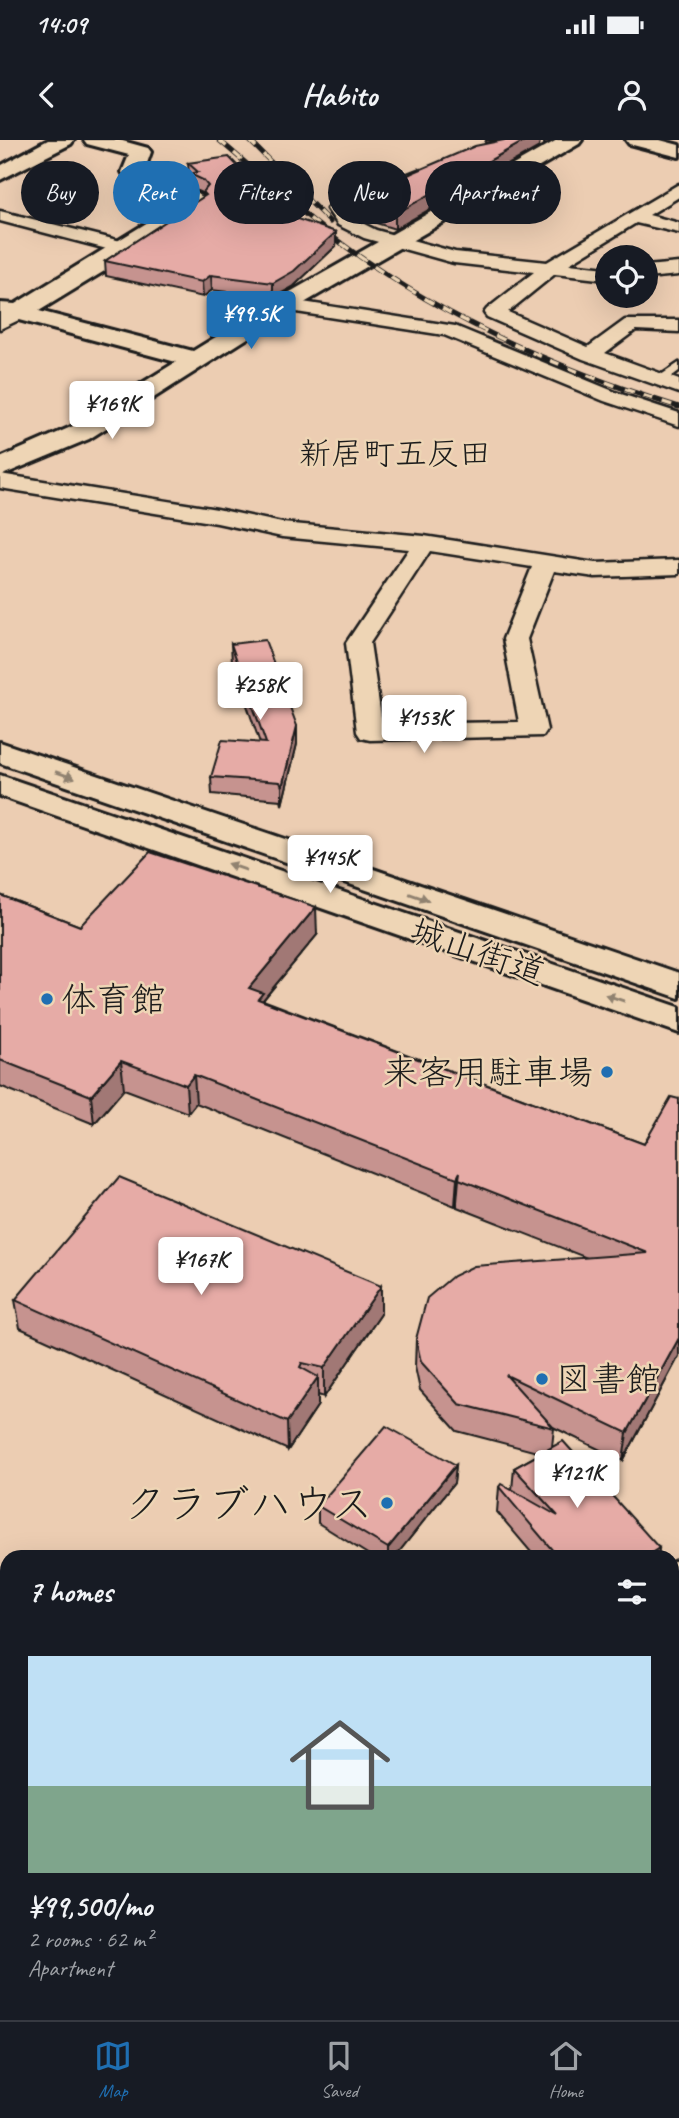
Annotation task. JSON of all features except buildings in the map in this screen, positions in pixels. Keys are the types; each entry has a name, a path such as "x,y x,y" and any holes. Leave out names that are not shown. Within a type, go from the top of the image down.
{"street":[{"path":"0,174 64,140"},
{"path":"6,315 126,248 195,202 133,172 141,152 94,140"},
{"path":"0,468 80,433 284,305 572,140"},
{"path":"636,140 679,152"},
{"path":"425,172 337,209 344,222 394,241 454,257 595,272"},
{"path":"679,189 553,267 494,313 590,355 679,387"},
{"path":"0,216 126,248"},
{"path":"634,217 679,228"},
{"path":"658,271 679,269"},
{"path":"284,305 448,330 611,397 679,420"},
{"path":"6,315 194,359"},
{"path":"590,355 632,324 679,326"},
{"path":"0,481 217,516 282,530 424,542 595,570 674,570"},
{"path":"424,542 358,643 370,732 534,730 515,639 547,562"},
{"name":"城山街道","path":"0,752 679,986"},
{"name":"城山街道","path":"0,785 679,1020"}],"lane":[{"path":"659,381 679,366"}],"railway":[{"path":"219,140 341,243 419,295 546,359 679,407"},
{"path":"249,140 328,220"}],"place":[{"name":"体育館","path":"47,999"},
{"name":"来客用駐車場","path":"607,1072"},
{"name":"図書館","path":"542,1379"},
{"name":"クラブハウス","path":"387,1503"}],"district":[{"name":"新居町五反田","path":"395,453"}]}
